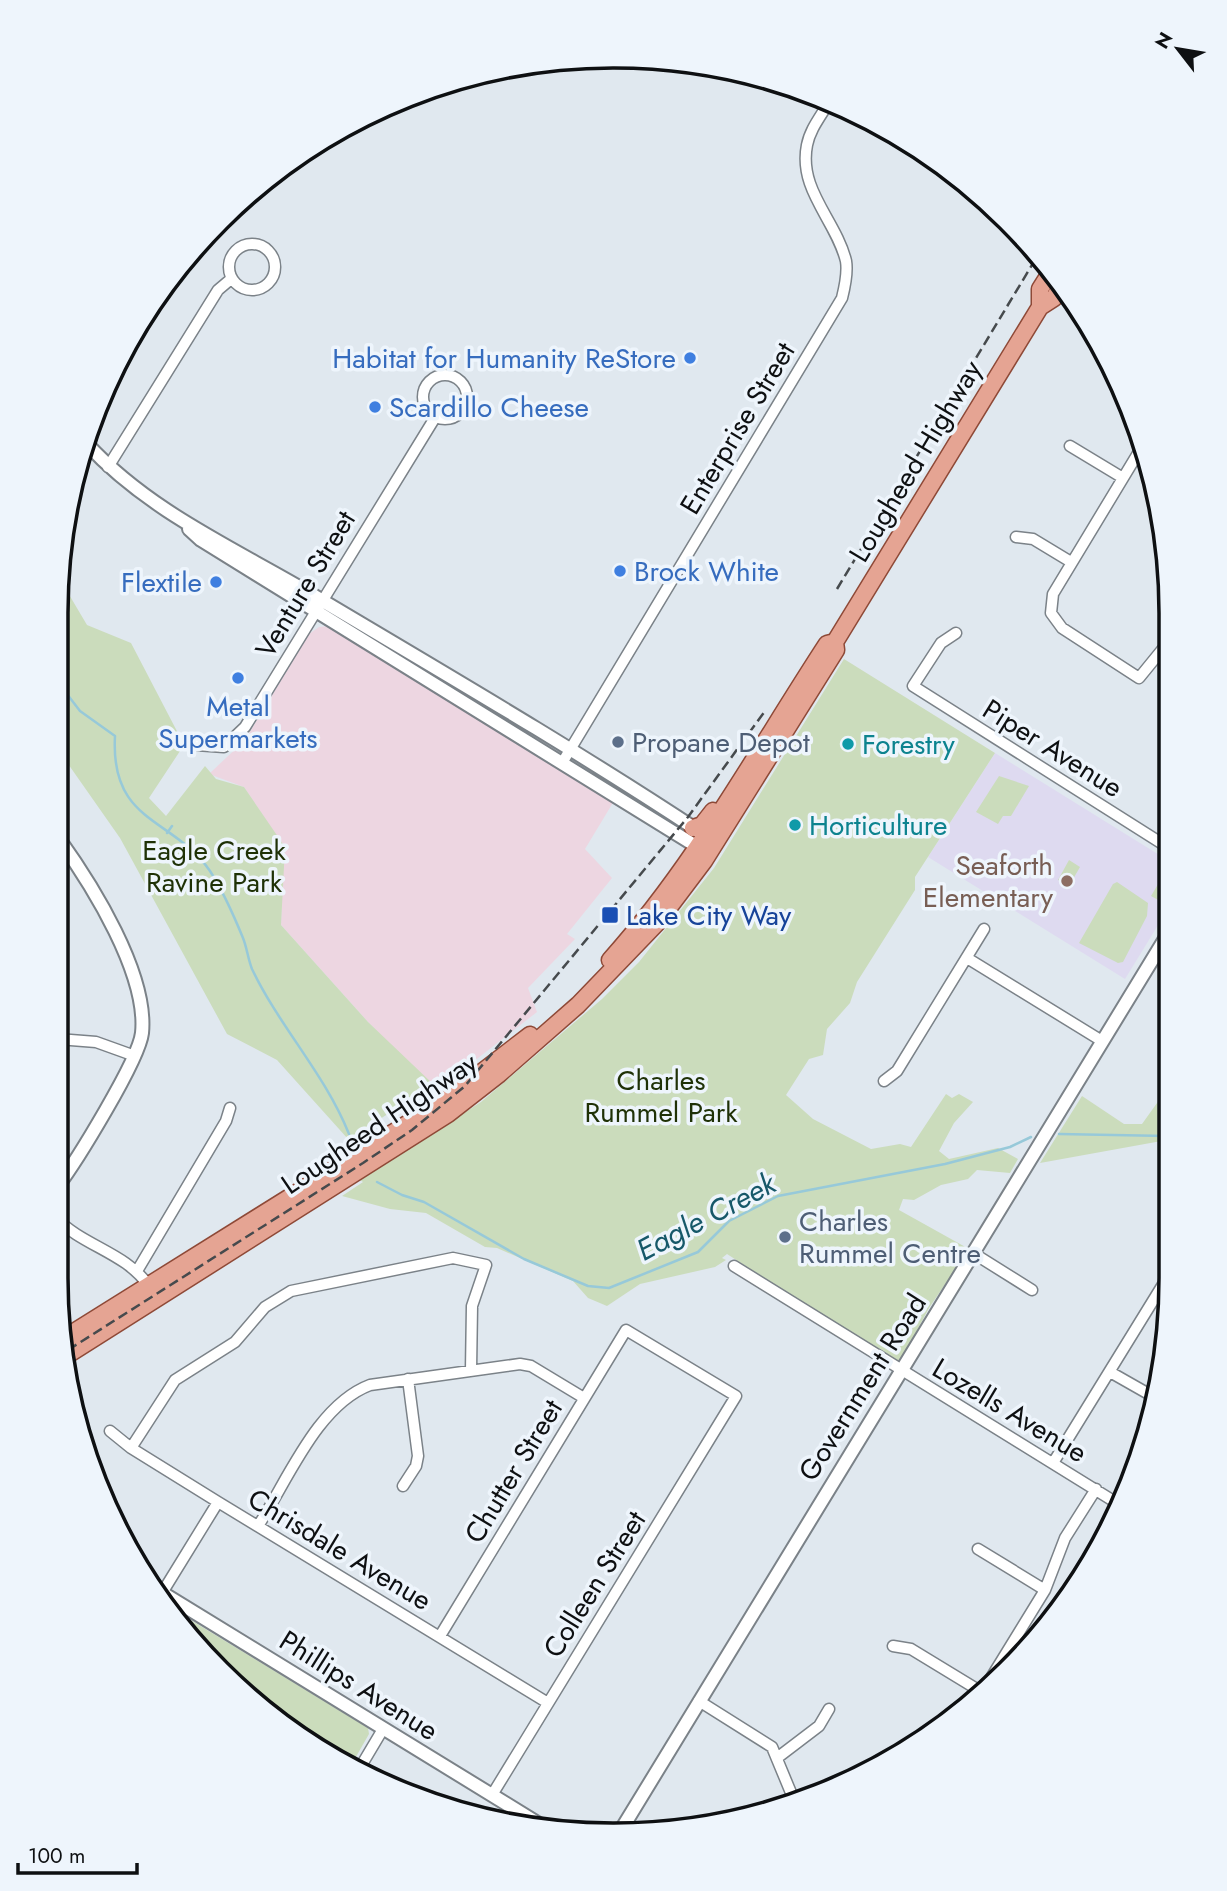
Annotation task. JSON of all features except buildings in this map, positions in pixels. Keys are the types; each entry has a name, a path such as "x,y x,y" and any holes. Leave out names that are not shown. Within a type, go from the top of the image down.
{"main road":[{"name":"Lougheed Highway","path":"1040,307 1040,289 1045,281"},
{"name":"Lougheed Highway","path":"73,1351 463,1103 578,1005 626,958 836,650 835,642 1040,307 1056,295"},
{"name":"Lougheed Highway","path":"71,1335 447,1099 533,1033 598,973 705,842 766,744 776,722 827,644 835,642"}],"street":[{"name":"Enterprise Street","path":"565,757 842,298 846,263 841,246 809,185 805,164 812,131 824,111"},
{"path":"257,244 264,247 274,259 271,281 258,290 243,289 231,279 231,256 242,246 257,244"},
{"path":"108,467 218,290 231,279"},
{"path":"437,376 452,376 466,391 465,405 449,418 436,416 426,407 424,392 437,376"},
{"name":"Venture Street","path":"196,745 224,747 240,733 436,416"},
{"path":"1070,446 1123,478"},
{"path":"93,451 108,467 181,521 207,533 319,606 705,842"},
{"path":"1136,457 1053,594 1051,613 1062,628 1139,678 1159,653"},
{"path":"1016,537 1034,539 1071,562"},
{"name":"Piper Avenue","path":"956,633 941,643 913,686 1159,842"},
{"path":"565,757 705,842"},
{"path":"68,853 106,910 136,988 142,1028 135,1056 68,1168"},
{"path":"884,1081 897,1071 984,929"},
{"name":"Government Road","path":"625,1823 1159,949"},
{"path":"967,958 1102,1041"},
{"path":"68,1040 96,1042 135,1056"},
{"path":"137,1270 226,1121 230,1108"},
{"path":"68,1228 137,1270 148,1285"},
{"path":"973,1253 1032,1290"},
{"path":"131,1448 175,1380 235,1342 265,1307 291,1291 453,1258 486,1265 472,1306 471,1370"},
{"name":"Lozells Avenue","path":"734,1266 1112,1499"},
{"path":"1053,1463 1159,1292"},
{"name":"Colleen Street","path":"492,1795 736,1396 626,1330"},
{"name":"Chutter Street","path":"440,1636 626,1330"},
{"path":"258,1526 327,1413 338,1402 370,1384 520,1364 531,1366 584,1398"},
{"path":"1110,1372 1146,1393"},
{"path":"403,1486 416,1466 418,1456 408,1379"},
{"name":"Chrisdale Avenue","path":"110,1431 131,1448 548,1703"},
{"path":"1001,1661 1045,1590 1065,1538 1096,1489"},
{"path":"165,1587 218,1502"},
{"path":"978,1549 1045,1590"},
{"name":"Phillips Avenue","path":"175,1601 524,1815"},
{"path":"893,1646 911,1650 973,1687"},
{"path":"699,1701 767,1742 777,1758 790,1794"},
{"path":"777,1758 819,1726 829,1709"},
{"path":"363,1762 383,1729"}],"shaded area":[{"path":"330,626 614,801 585,849 612,878 567,934 575,939 528,988 537,1012 436,1091 368,1022 281,925 284,847 244,787 209,774 245,740 309,634 319,627"},
{"name":"Seaforth Elementary","path":"995,753 1159,855 1159,924 1125,979 928,857"}],"green space":[{"name":"Eagle Creek Ravine Park","path":"69,594 87,625 131,643 180,737 180,751 149,798 166,816 205,766 216,779 244,787 285,847 281,925 368,1022 434,1085 348,1139 277,1060 227,1034 120,838 68,764"},
{"name":"Charles Rummel Park","path":"844,659 995,753 915,877 915,890 857,982 850,1003 827,1029 823,1055 809,1059 786,1095 813,1119 871,1149 900,1144 911,1147 946,1094 952,1098 959,1094 973,1102 954,1123 939,1151 949,1159 998,1148 1018,1159 1010,1173 977,1170 968,1179 941,1185 914,1200 903,1199 899,1210 969,1249 929,1308 901,1360 893,1361 727,1254 722,1258 726,1260 715,1267 640,1284 607,1306 588,1298 573,1281 497,1248 485,1247 426,1213 390,1209 342,1196 363,1182 360,1180 481,1102 602,999 639,962 714,868"},
{"path":"999,776 1029,786 1011,816 1003,816 998,824 976,812"},
{"path":"1069,860 1080,867 1069,886 1058,880"},
{"path":"1117,882 1148,903 1147,916 1123,962 1118,963 1079,943 1113,884"},
{"path":"1159,882 1159,900 1151,896"},
{"path":"1082,1096 1124,1124 1142,1124 1159,1100 1159,1141 1040,1163"},
{"path":"189,1619 368,1728 369,1734 355,1758 311,1731 254,1687 228,1663"}],"waterway":[{"name":"Eagle Creek","path":"68,695 80,711 115,736 116,765 123,787 133,803 195,853 210,871 232,912 252,969 263,990 328,1091 349,1134"},
{"path":"167,833 172,826"},
{"name":"Eagle Creek","path":"1059,1134 1159,1136"},
{"name":"Eagle Creek","path":"377,1182 402,1195 424,1202 524,1259 588,1286 609,1288 698,1252 729,1221 778,1196 945,1164 1010,1147 1031,1137"}],"railway":[{"path":"837,589 1032,265"},
{"path":"73,1347 363,1163 412,1130 465,1086 688,817 765,711"}],"place":[{"name":"Habitat for Humanity ReStore","path":"690,358"},
{"name":"Scardillo Cheese","path":"375,407"},
{"name":"Brock White","path":"620,571"},
{"name":"Flextile","path":"216,582"},
{"name":"Metal Supermarkets","path":"238,678"},
{"name":"Propane Depot","path":"618,742"},
{"name":"Forestry","path":"848,744"},
{"name":"Horticulture","path":"795,825"},
{"name":"Seaforth Elementary","path":"1067,881"},
{"name":"Lake City Way","path":"610,915"},
{"name":"Charles Rummel Centre","path":"785,1237"}]}
